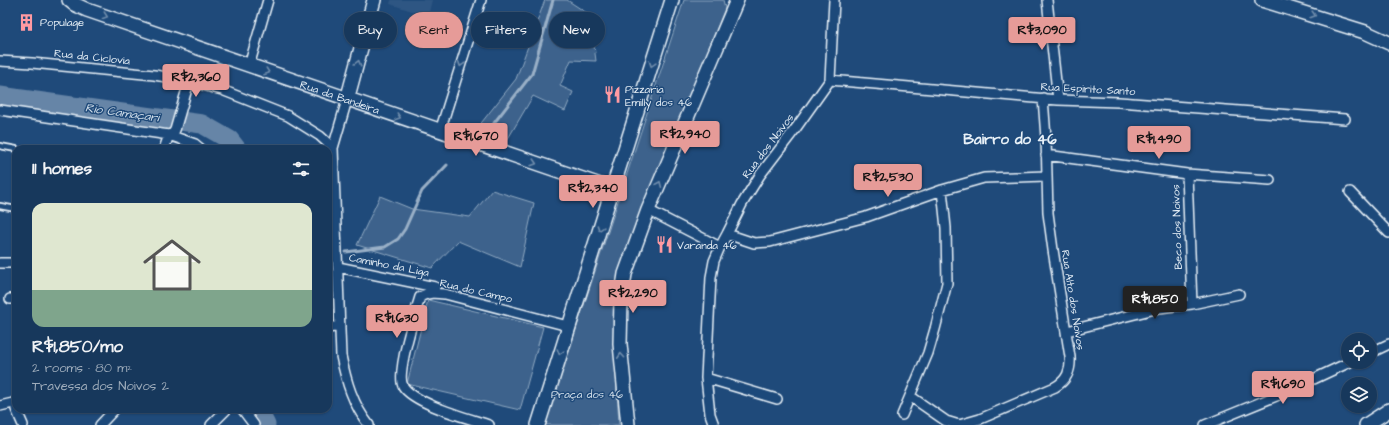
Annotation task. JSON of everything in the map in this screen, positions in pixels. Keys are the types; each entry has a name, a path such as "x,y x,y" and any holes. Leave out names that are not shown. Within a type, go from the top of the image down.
{"street":[{"name":"Rua da Bandeira","path":"69,0 87,10 612,189"},
{"path":"249,66 268,0"},
{"path":"369,425 356,405 349,387 341,356 333,148 348,100 374,0"},
{"path":"440,131 481,0"},
{"path":"538,425 672,0"},
{"path":"728,0 730,19"},
{"path":"628,425 620,344 621,300 625,274 648,210 737,0"},
{"path":"830,80 834,0"},
{"path":"1047,0 1058,100"},
{"path":"1262,0 1365,32 1389,43"},
{"name":"Rua da Ciclovia","path":"0,61 32,62 154,75 222,90 288,116 320,136 330,145"},
{"name":"Rua Espirito Santo","path":"830,80 1058,100 1119,102 1345,119"},
{"name":"Rua dos Noivos","path":"714,425 710,414 706,378 711,278 714,261 720,246 742,204 760,175 830,80"},
{"path":"166,145 182,109 189,82"},
{"name":"Rua Alto dos Noivos","path":"910,396 946,421 954,425 964,424 991,415 1054,386 1064,380 1069,372 1070,363 1067,330 1048,213 1043,98"},
{"path":"0,110 172,133 196,145"},
{"path":"1046,155 1187,174 1270,180"},
{"name":"Beco dos Noivos","path":"1187,174 1192,304"},
{"path":"727,234 754,243 770,242 866,217 942,190 984,178 1046,176"},
{"path":"902,415 928,353 936,329 947,283 948,261 942,190"},
{"path":"1350,192 1389,233"},
{"path":"648,210 720,246"},
{"path":"0,263 12,263"},
{"name":"Caminho da Liga","path":"338,267 435,287"},
{"name":"Rua do Campo","path":"489,425 425,403 407,392 402,384 401,375 409,332 420,297 424,294 445,294 568,326"},
{"path":"1067,330 1158,308 1192,304 1239,294"},
{"path":"332,327 340,326"},
{"path":"1377,350 1389,344"},
{"path":"1205,425 1286,392 1341,366"},
{"path":"706,378 777,399"},
{"path":"0,406 12,406"},
{"path":"1366,425 1389,410"},
{"path":"18,413 23,425"},
{"path":"100,425 111,413"},
{"path":"212,425 223,413"},
{"path":"245,413 254,425"}],"lane":[{"path":"0,146 12,148"},
{"path":"0,206 12,208"}],"shaded area":[{"path":"391,0 432,0 429,12 415,12 390,4"}],"green space":[{"path":"545,0 567,0 585,12 549,12 549,48 594,48 596,61 571,60 560,86 573,92 565,111 533,96 506,142 478,127 516,79 527,48 541,48 541,12"},
{"name":"Praça dos 46","path":"684,0 723,0 725,8 622,267 613,320 619,425 546,425 546,421"},
{"path":"492,190 534,203 520,267 458,241 432,268 357,245 380,196 412,209 470,217"},
{"path":"428,300 543,327 520,410 407,384"}],"waterway":[{"path":"494,123 532,74 553,0"},
{"name":"Rio Camaçari","path":"0,96 202,124 230,140 234,145"},
{"path":"346,252 385,247 398,239 405,229 422,191 447,165"},
{"name":"Rio Camaçari","path":"260,413 266,425"}],"place":[{"name":"Populage","path":"27,22"},
{"name":"Pizzaria Emilly dos 46","path":"612,95"},
{"name":"Varanda 46","path":"664,245"}],"district":[{"name":"Bairro do 46","path":"1010,139"}]}
